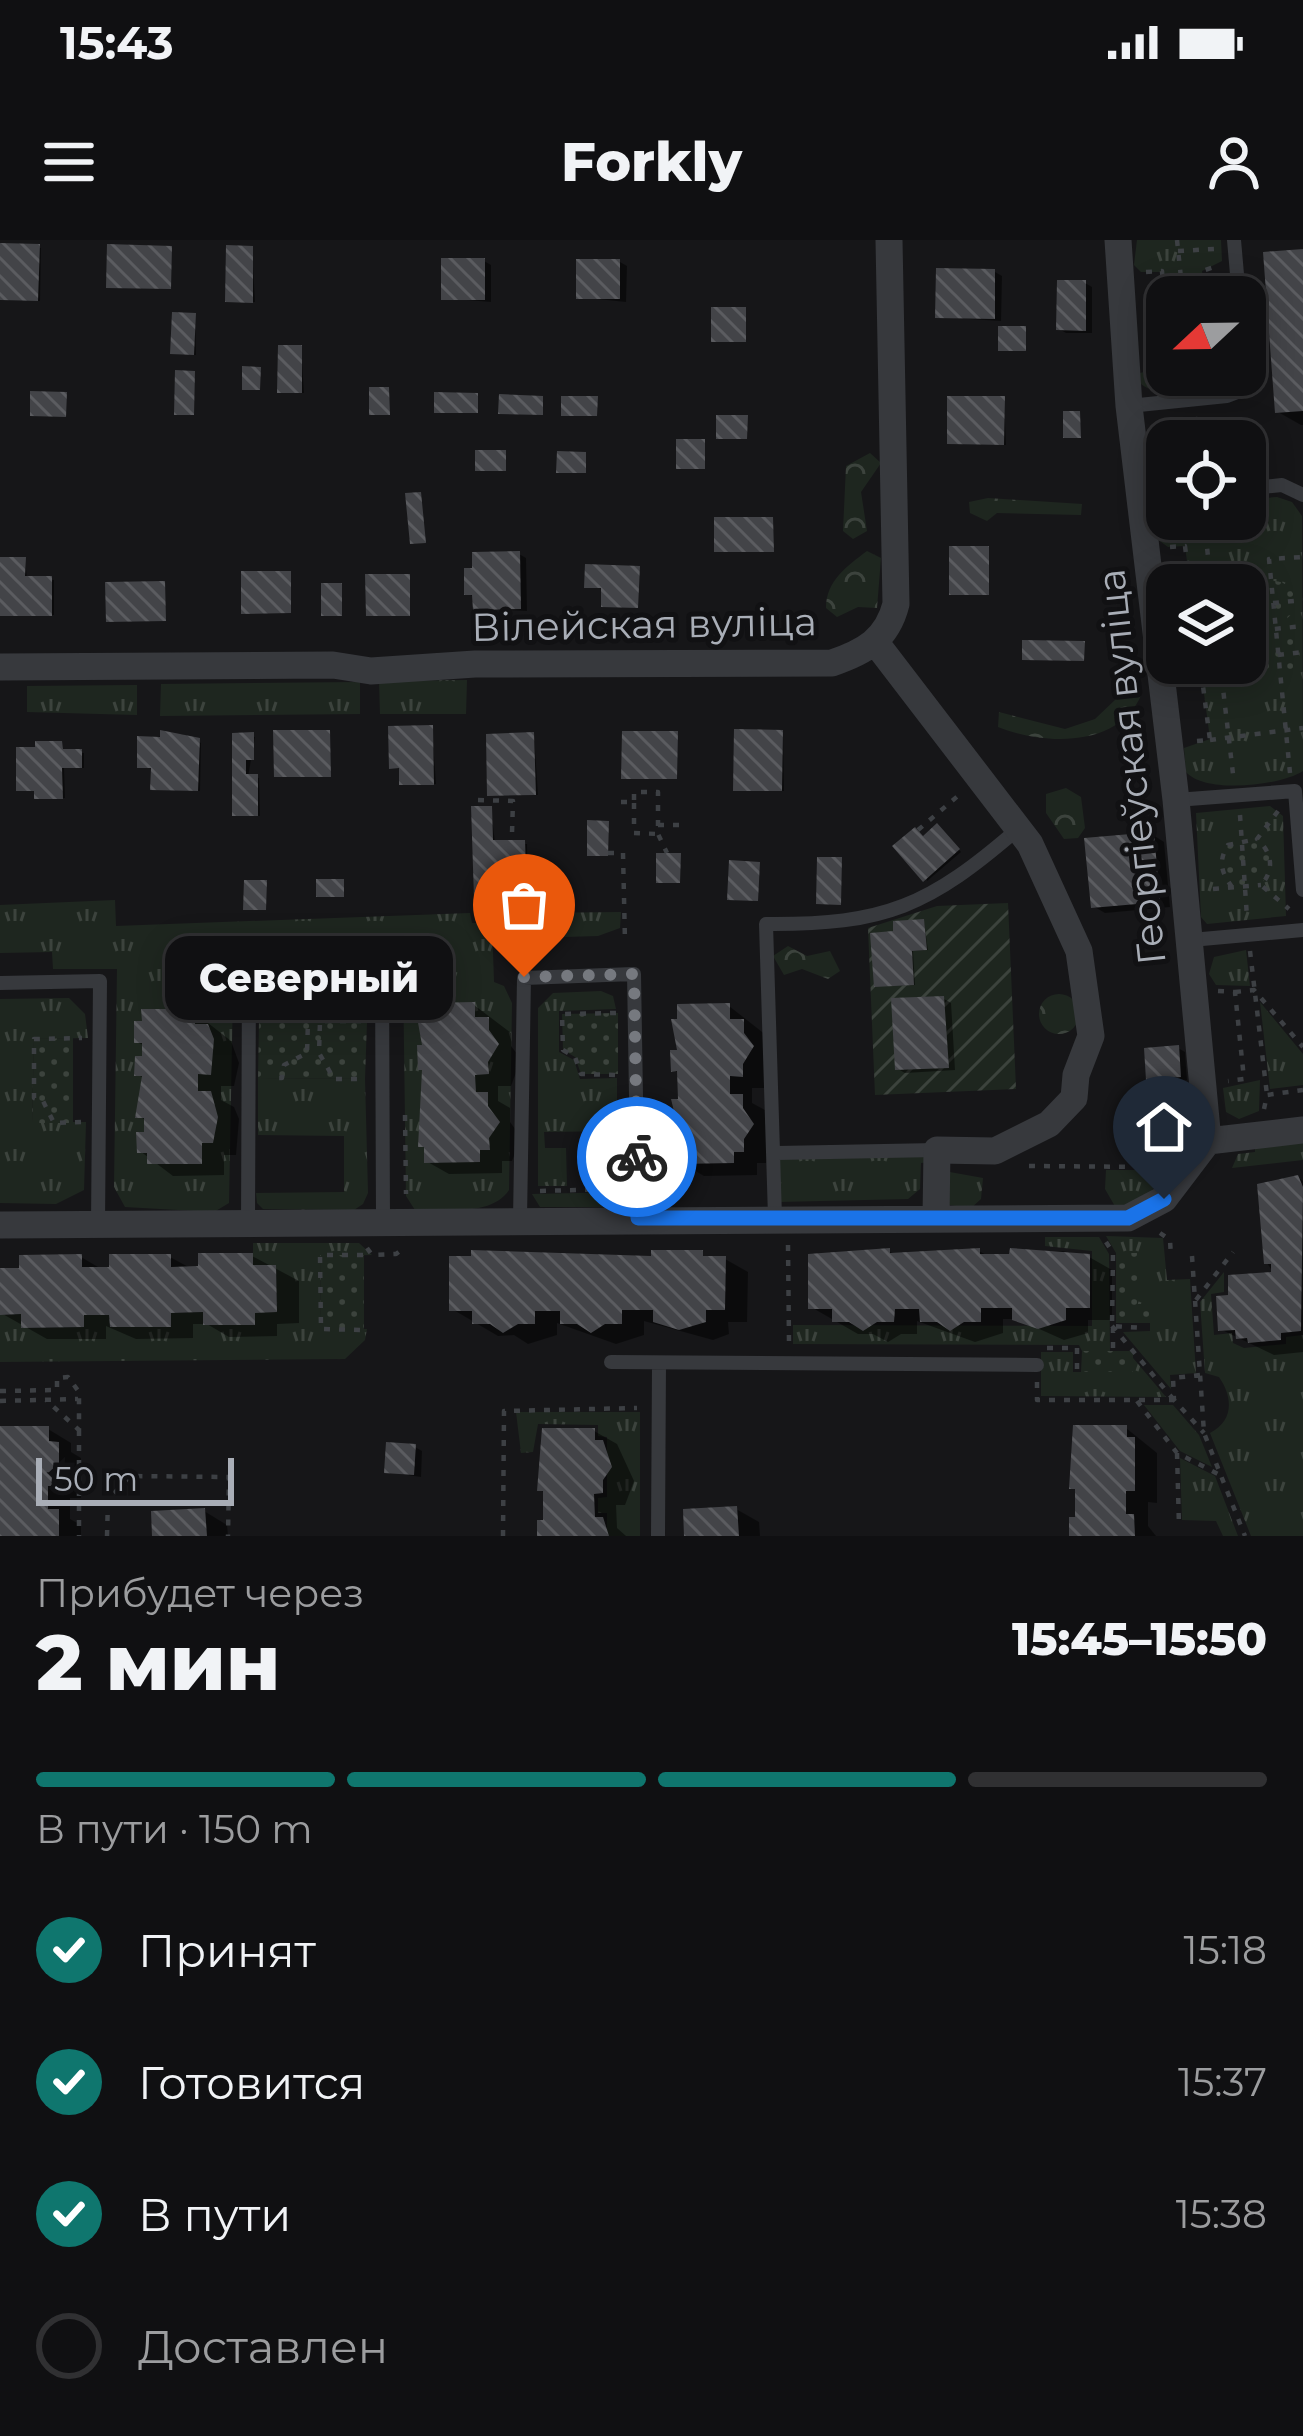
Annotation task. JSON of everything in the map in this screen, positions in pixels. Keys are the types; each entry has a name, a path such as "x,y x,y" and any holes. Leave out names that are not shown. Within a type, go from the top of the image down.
{"street":[{"path":"889,240 896,604 876,643 1019,828 1079,951 1091,1036 1076,1075 1074,1098 1049,1124 995,1151 937,1150 936,1217"},
{"name":"Георгіеўская вуліца","path":"1118,240 1129,406 1146,469"},
{"name":"Георгіеўская вуліца","path":"1157,540 1190,940 1198,1142"},
{"name":"Вілейская вуліца","path":"0,667 333,665 370,671 475,664 832,663 876,643"},
{"path":"0,1225 1141,1215 1164,1199 1198,1142 1303,1130"}],"lane":[{"path":"1226,243 1234,276"},
{"path":"1129,406 1227,396"},
{"path":"1266,486 1282,485 1303,495"},
{"path":"1176,800 1299,788 1295,888"},
{"path":"775,1217 776,1153 764,986 766,924 866,921 946,887 1019,828"},
{"path":"1190,940 1303,930"},
{"path":"248,1226 249,970 382,969 383,1220"},
{"path":"520,1220 524,977 634,974 638,1218"},
{"path":"0,983 100,982 98,1225"},
{"path":"776,1153 937,1150"},
{"path":"611,1362 1037,1365"},
{"path":"658,1536 659,1364"}],"path":[{"path":"1177,240 1181,276"},
{"path":"1178,251 1226,243 1222,262 1202,271 1203,276"},
{"path":"1134,265 1141,272 1180,270"},
{"path":"1162,271 1162,276"},
{"path":"1185,545 1187,564"},
{"path":"1303,557 1269,560 1290,779 1303,771"},
{"path":"1273,603 1303,600"},
{"path":"1266,630 1303,626"},
{"path":"1278,655 1303,652"},
{"path":"1202,684 1210,740"},
{"path":"1184,748 1303,728"},
{"path":"918,830 979,777"},
{"path":"658,834 634,833 634,792 658,793 658,834 667,853"},
{"path":"478,800 513,800 512,832"},
{"path":"621,802 634,802"},
{"path":"1232,887 1223,874 1221,856 1228,845 1257,839 1281,813 1270,806"},
{"path":"1239,808 1255,807"},
{"path":"658,825 684,825"},
{"path":"1199,890 1261,885 1269,876 1270,861 1257,839"},
{"path":"608,854 623,853 625,942"},
{"path":"1261,885 1287,912 1295,888"},
{"path":"1231,924 1261,922"},
{"path":"1238,947 1250,946 1267,1095 1255,1119"},
{"path":"1210,986 1235,992 1254,990"},
{"path":"1254,990 1303,1047"},
{"path":"1235,992 1244,1079"},
{"path":"620,1013 562,1014 563,1050 575,1057 581,1074 620,1075"},
{"path":"258,1078 282,1078 284,1065 307,1052 308,1021 259,1020"},
{"path":"365,1079 334,1078 333,1068 319,1053 320,1021 367,1022"},
{"path":"86,1122 54,1123 44,1101 34,1098 34,1039 88,1038"},
{"path":"1220,1084 1264,1077"},
{"path":"1267,1095 1303,1090"},
{"path":"405,1102 408,1204"},
{"path":"1164,1120 1198,1142"},
{"path":"1029,1166 1168,1167"},
{"path":"533,1191 625,1189"},
{"path":"789,1252 789,1348"},
{"path":"1196,1301 1233,1252"},
{"path":"1113,1253 1113,1351"},
{"path":"359,1330 321,1329 320,1256 372,1255"},
{"path":"1192,1256 1204,1433 1245,1536"},
{"path":"1112,1326 1144,1328"},
{"path":"1112,1326 1204,1433"},
{"path":"1037,1365 1036,1400 1174,1400"},
{"path":"1174,1400 1174,1378 1200,1375"},
{"path":"0,1391 57,1390 57,1378 68,1377 80,1399 79,1536"},
{"path":"0,1401 80,1399"},
{"path":"46,1400 79,1430"},
{"path":"1136,1400 1177,1453 1220,1475"},
{"path":"503,1536 504,1411 643,1408"},
{"path":"1177,1453 1179,1526"},
{"path":"107,1536 108,1500 130,1476 229,1478 228,1536"}],"green space":[{"path":"1137,240 1221,240 1222,261 1202,271 1203,276 1162,276 1162,272 1141,272 1134,265"},
{"path":"870,453 881,463 861,492 867,531 853,539 843,531 846,466"},
{"path":"988,498 1082,504 1081,515 997,513 987,521 970,513 969,502"},
{"path":"1266,498 1292,502 1302,516 1303,771 1261,784 1209,783 1186,772 1184,748 1210,739 1203,684 1266,684 1266,564 1187,564 1185,546 1168,547 1158,540 1266,540"},
{"path":"867,551 881,558 877,608 858,607 837,617 826,608 830,590"},
{"path":"1266,582 1282,582 1294,594 1289,617 1266,622"},
{"path":"1287,634 1299,646 1294,669 1279,675 1266,670 1266,638"},
{"path":"467,680 466,714 380,714 379,681"},
{"path":"1136,680 1142,693 1131,711 1099,733 1058,739 998,727 999,712 1065,729 1095,719"},
{"path":"360,682 360,714 160,716 161,684"},
{"path":"137,685 137,715 27,712 27,686"},
{"path":"1066,788 1081,797 1085,828 1078,838 1064,839 1046,813 1046,794"},
{"path":"1270,806 1283,816 1286,916 1207,924 1201,917 1196,813"},
{"path":"1246,838 1263,846 1271,863 1263,880 1246,888 1229,880 1221,863 1229,846"},
{"path":"115,900 116,926 470,913 472,923 492,923 494,982 504,986 512,1003 509,1190 491,1204 466,1210 415,1210 406,1196 403,969 407,953 433,940 408,949 401,935 234,936 229,1203 214,1212 125,1207 114,1187 117,969 53,969 52,952 0,953 0,905"},
{"path":"1008,903 1016,1089 875,1095 868,928 937,906"},
{"path":"621,912 620,928 598,936 528,938 528,913"},
{"path":"788,946 807,956 830,951 840,971 828,979 802,969 784,975 773,956"},
{"path":"1246,950 1250,986 1216,985 1209,974 1214,957"},
{"path":"276,986 349,986 365,998 367,1022 259,1020 262,994"},
{"path":"601,991 613,996 616,1009 559,1011 559,1052 574,1060 580,1079 617,1078 617,1131 544,1132 545,1148 566,1148 567,1186 538,1186 538,1008 553,993"},
{"path":"1059,994 1073,1000 1079,1014 1073,1028 1059,1034 1045,1028 1039,1014 1045,1000"},
{"path":"69,998 85,1014 88,1038 34,1039 32,1122 86,1122 84,1190 56,1204 0,1203 0,999"},
{"path":"1260,1002 1303,1054 1303,1085 1270,1089"},
{"path":"618,1013 618,1074 581,1074 575,1057 563,1050 562,1014"},
{"path":"259,1020 367,1022 365,1079 258,1078"},
{"path":"73,1038 73,1123 32,1123 34,1039"},
{"path":"258,1078 365,1079 368,1193 363,1204 354,1210 263,1209 257,1203 256,1193 344,1192 344,1136 258,1135"},
{"path":"1260,1080 1259,1111 1239,1119 1226,1112 1223,1088"},
{"path":"1303,1140 1303,1160 1232,1168 1238,1154 1255,1152 1255,1146"},
{"path":"929,1151 929,1162 921,1163 920,1189 908,1199 777,1202 777,1153"},
{"path":"1106,1170 1168,1170 1145,1199 1116,1208 1105,1189"},
{"path":"944,1171 983,1178 981,1199 971,1208 949,1205"},
{"path":"624,1192 605,1207 540,1207 532,1194"},
{"path":"1106,1236 1163,1238 1167,1280 1190,1279 1196,1373 1170,1375 1171,1389 1123,1332 1150,1331 1150,1305 1138,1304 1138,1254 1116,1253"},
{"path":"1045,1237 1099,1237 1109,1254 1110,1351 1082,1351 1079,1345 793,1344 793,1325 1092,1326 1092,1251 1045,1246"},
{"path":"253,1243 359,1243 372,1255 320,1256 321,1329 367,1329 365,1340 345,1359 0,1362 0,1315 21,1314 22,1328 83,1327 84,1315 109,1315 110,1327 170,1327 171,1313 203,1312 204,1325 254,1325 255,1313 277,1311 276,1266 253,1265"},
{"path":"1116,1253 1138,1253 1138,1304 1150,1304 1150,1323 1116,1323"},
{"path":"320,1255 364,1255 364,1329 321,1329"},
{"path":"1224,1272 1224,1292 1211,1294 1214,1335 1232,1333 1233,1343 1244,1348 1286,1344 1286,1337 1303,1335 1303,1536 1251,1536 1210,1433 1224,1422 1229,1400 1219,1377 1205,1373 1200,1302"},
{"path":"1082,1351 1133,1351 1133,1372 1081,1372"},
{"path":"1041,1352 1073,1352 1073,1372 1133,1372 1133,1358 1166,1397 1041,1396"},
{"path":"1144,1405 1173,1405 1199,1435 1212,1467 1180,1451"},
{"path":"516,1412 640,1412 640,1536 607,1536 607,1513 598,1513 598,1498 607,1497 607,1437 598,1436 598,1425 538,1424 533,1452 521,1453"},
{"path":"1180,1458 1215,1476 1238,1536 1223,1536 1216,1521 1182,1520"}],"building":[{"path":"0,243 40,244 38,301 0,300"},
{"path":"107,244 172,246 171,289 106,288"},
{"path":"226,245 253,246 253,303 225,302"},
{"path":"1303,249 1303,411 1275,413 1263,252"},
{"path":"441,258 485,258 485,300 441,300"},
{"path":"576,259 620,259 620,299 576,299"},
{"path":"936,268 995,269 995,319 935,318"},
{"path":"1057,280 1086,280 1086,331 1056,330"},
{"path":"711,307 746,307 746,342 711,342"},
{"path":"172,312 196,313 194,355 170,354"},
{"path":"998,326 1026,326 1026,351 998,351"},
{"path":"278,345 302,345 302,393 277,393"},
{"path":"242,366 261,367 260,390 242,390"},
{"path":"175,370 195,371 194,415 174,415"},
{"path":"369,387 389,387 390,415 369,415"},
{"path":"30,391 67,392 66,417 30,416"},
{"path":"434,392 478,393 478,413 434,413"},
{"path":"499,394 543,396 543,415 498,414"},
{"path":"561,396 598,396 597,416 561,416"},
{"path":"947,396 1005,396 1004,445 947,444"},
{"path":"1063,411 1080,411 1081,438 1063,438"},
{"path":"716,415 748,415 747,439 716,439"},
{"path":"676,439 705,439 705,469 676,469"},
{"path":"475,450 506,450 506,471 475,471"},
{"path":"557,451 586,452 586,473 556,473"},
{"path":"421,492 426,543 410,544 405,493"},
{"path":"714,517 773,517 774,552 714,552"},
{"path":"949,546 989,546 989,595 949,595"},
{"path":"520,551 521,609 473,610 472,595 464,595 464,568 472,568 472,552"},
{"path":"0,557 26,557 25,576 52,576 52,616 0,616"},
{"path":"585,564 640,566 638,608 601,607 601,588 584,588"},
{"path":"241,571 291,571 291,613 241,614"},
{"path":"365,574 410,574 410,616 366,616"},
{"path":"165,581 166,621 106,622 105,582"},
{"path":"321,583 342,583 342,616 321,616"},
{"path":"1022,640 1085,641 1084,661 1022,660"},
{"path":"433,725 434,785 399,785 399,768 389,769 388,726"},
{"path":"734,729 783,730 782,791 733,791"},
{"path":"160,730 200,738 198,791 150,790 151,768 137,768 137,736 160,737"},
{"path":"273,730 330,730 331,777 274,777"},
{"path":"622,731 678,731 677,779 621,779"},
{"path":"254,732 254,760 246,760 246,774 258,774 258,816 232,816 232,733"},
{"path":"534,732 536,795 487,796 486,734"},
{"path":"35,741 62,741 63,749 82,749 82,768 62,768 63,799 34,799 34,791 16,791 16,747 35,747"},
{"path":"471,806 492,806 493,840 525,840 527,897 490,892 489,898 474,898"},
{"path":"587,820 609,821 608,856 587,856"},
{"path":"937,823 960,849 923,882 892,846 915,827 923,836"},
{"path":"1154,832 1160,902 1091,908 1084,838"},
{"path":"656,853 681,853 680,883 656,883"},
{"path":"817,857 842,857 841,905 816,904"},
{"path":"729,860 760,862 758,901 727,900"},
{"path":"316,879 344,879 344,897 316,897"},
{"path":"244,880 267,880 266,910 243,910"},
{"path":"924,919 927,950 912,951 914,985 874,987 870,933 893,931 893,921"},
{"path":"944,996 949,1068 895,1070 891,998"},
{"path":"475,1002 475,1017 489,1017 489,1030 499,1044 488,1062 489,1074 475,1075 476,1092 488,1092 488,1106 500,1122 489,1138 490,1150 480,1150 480,1162 424,1163 424,1147 418,1147 422,1070 418,1070 417,1045 422,1045 417,1017 423,1017 423,1003"},
{"path":"730,1003 730,1019 744,1019 744,1033 754,1046 743,1064 743,1077 730,1076 730,1094 743,1094 743,1108 754,1124 744,1139 744,1152 734,1152 734,1163 679,1164 678,1149 672,1149 672,1129 678,1128 671,1099 678,1099 677,1071 671,1072 670,1050 677,1050 671,1019 677,1019 677,1004"},
{"path":"141,1009 195,1009 195,1024 208,1024 214,1039 211,1075 198,1074 198,1091 211,1091 218,1117 213,1143 202,1143 202,1164 147,1164 147,1153 137,1153 136,1132 144,1132 144,1118 135,1118 142,1076 134,1076 135,1056 142,1056 142,1043 134,1043 134,1021 142,1021"},
{"path":"1179,1045 1181,1077 1146,1080 1144,1048"},
{"path":"1298,1175 1303,1187 1301,1331 1281,1333 1281,1340 1248,1343 1247,1338 1236,1339 1235,1330 1218,1331 1216,1296 1228,1295 1228,1275 1271,1272 1271,1264 1264,1264 1257,1184"},
{"path":"890,1248 890,1253 980,1248 980,1254 1009,1254 1010,1248 1090,1254 1090,1308 1066,1308 1066,1320 1038,1329 1012,1320 1012,1308 981,1308 981,1322 964,1322 950,1331 937,1322 920,1322 919,1309 895,1309 894,1322 877,1322 863,1331 849,1322 832,1322 832,1309 808,1309 808,1254"},
{"path":"471,1250 651,1256 651,1250 703,1250 703,1256 726,1256 725,1310 706,1310 706,1322 679,1330 653,1322 653,1310 622,1310 622,1324 605,1324 591,1333 577,1324 560,1324 560,1311 535,1311 535,1324 518,1324 503,1333 490,1324 472,1324 472,1311 449,1311 449,1256 471,1256"},
{"path":"198,1253 253,1253 253,1265 276,1265 277,1312 255,1313 255,1325 203,1325 203,1312 171,1313 171,1327 110,1327 109,1315 84,1315 84,1327 21,1328 21,1314 0,1315 0,1268 19,1268 19,1255 82,1254 82,1267 109,1267 109,1254 171,1254 171,1267 198,1266"},
{"path":"1073,1425 1127,1425 1127,1437 1135,1437 1135,1491 1126,1491 1126,1514 1134,1514 1135,1536 1069,1536 1069,1517 1075,1517 1075,1489 1069,1489"},
{"path":"0,1426 49,1426 49,1441 59,1442 59,1486 48,1486 48,1509 59,1509 59,1536 0,1536"},
{"path":"542,1428 595,1428 595,1440 603,1440 612,1467 603,1480 603,1493 594,1494 595,1517 603,1517 609,1536 537,1536 537,1520 543,1520 543,1491 537,1491"},
{"path":"386,1442 416,1444 414,1475 384,1473"},
{"path":"737,1506 739,1536 684,1536 683,1509"},
{"path":"205,1508 207,1536 152,1536 151,1511"}],"way so far":[{"path":"524,977 634,974 637,1157"}],"place":[{"name":"Северный","path":"524,977"}],"route":[{"path":"637,1157 638,1218 1128,1218 1164,1199"}]}
